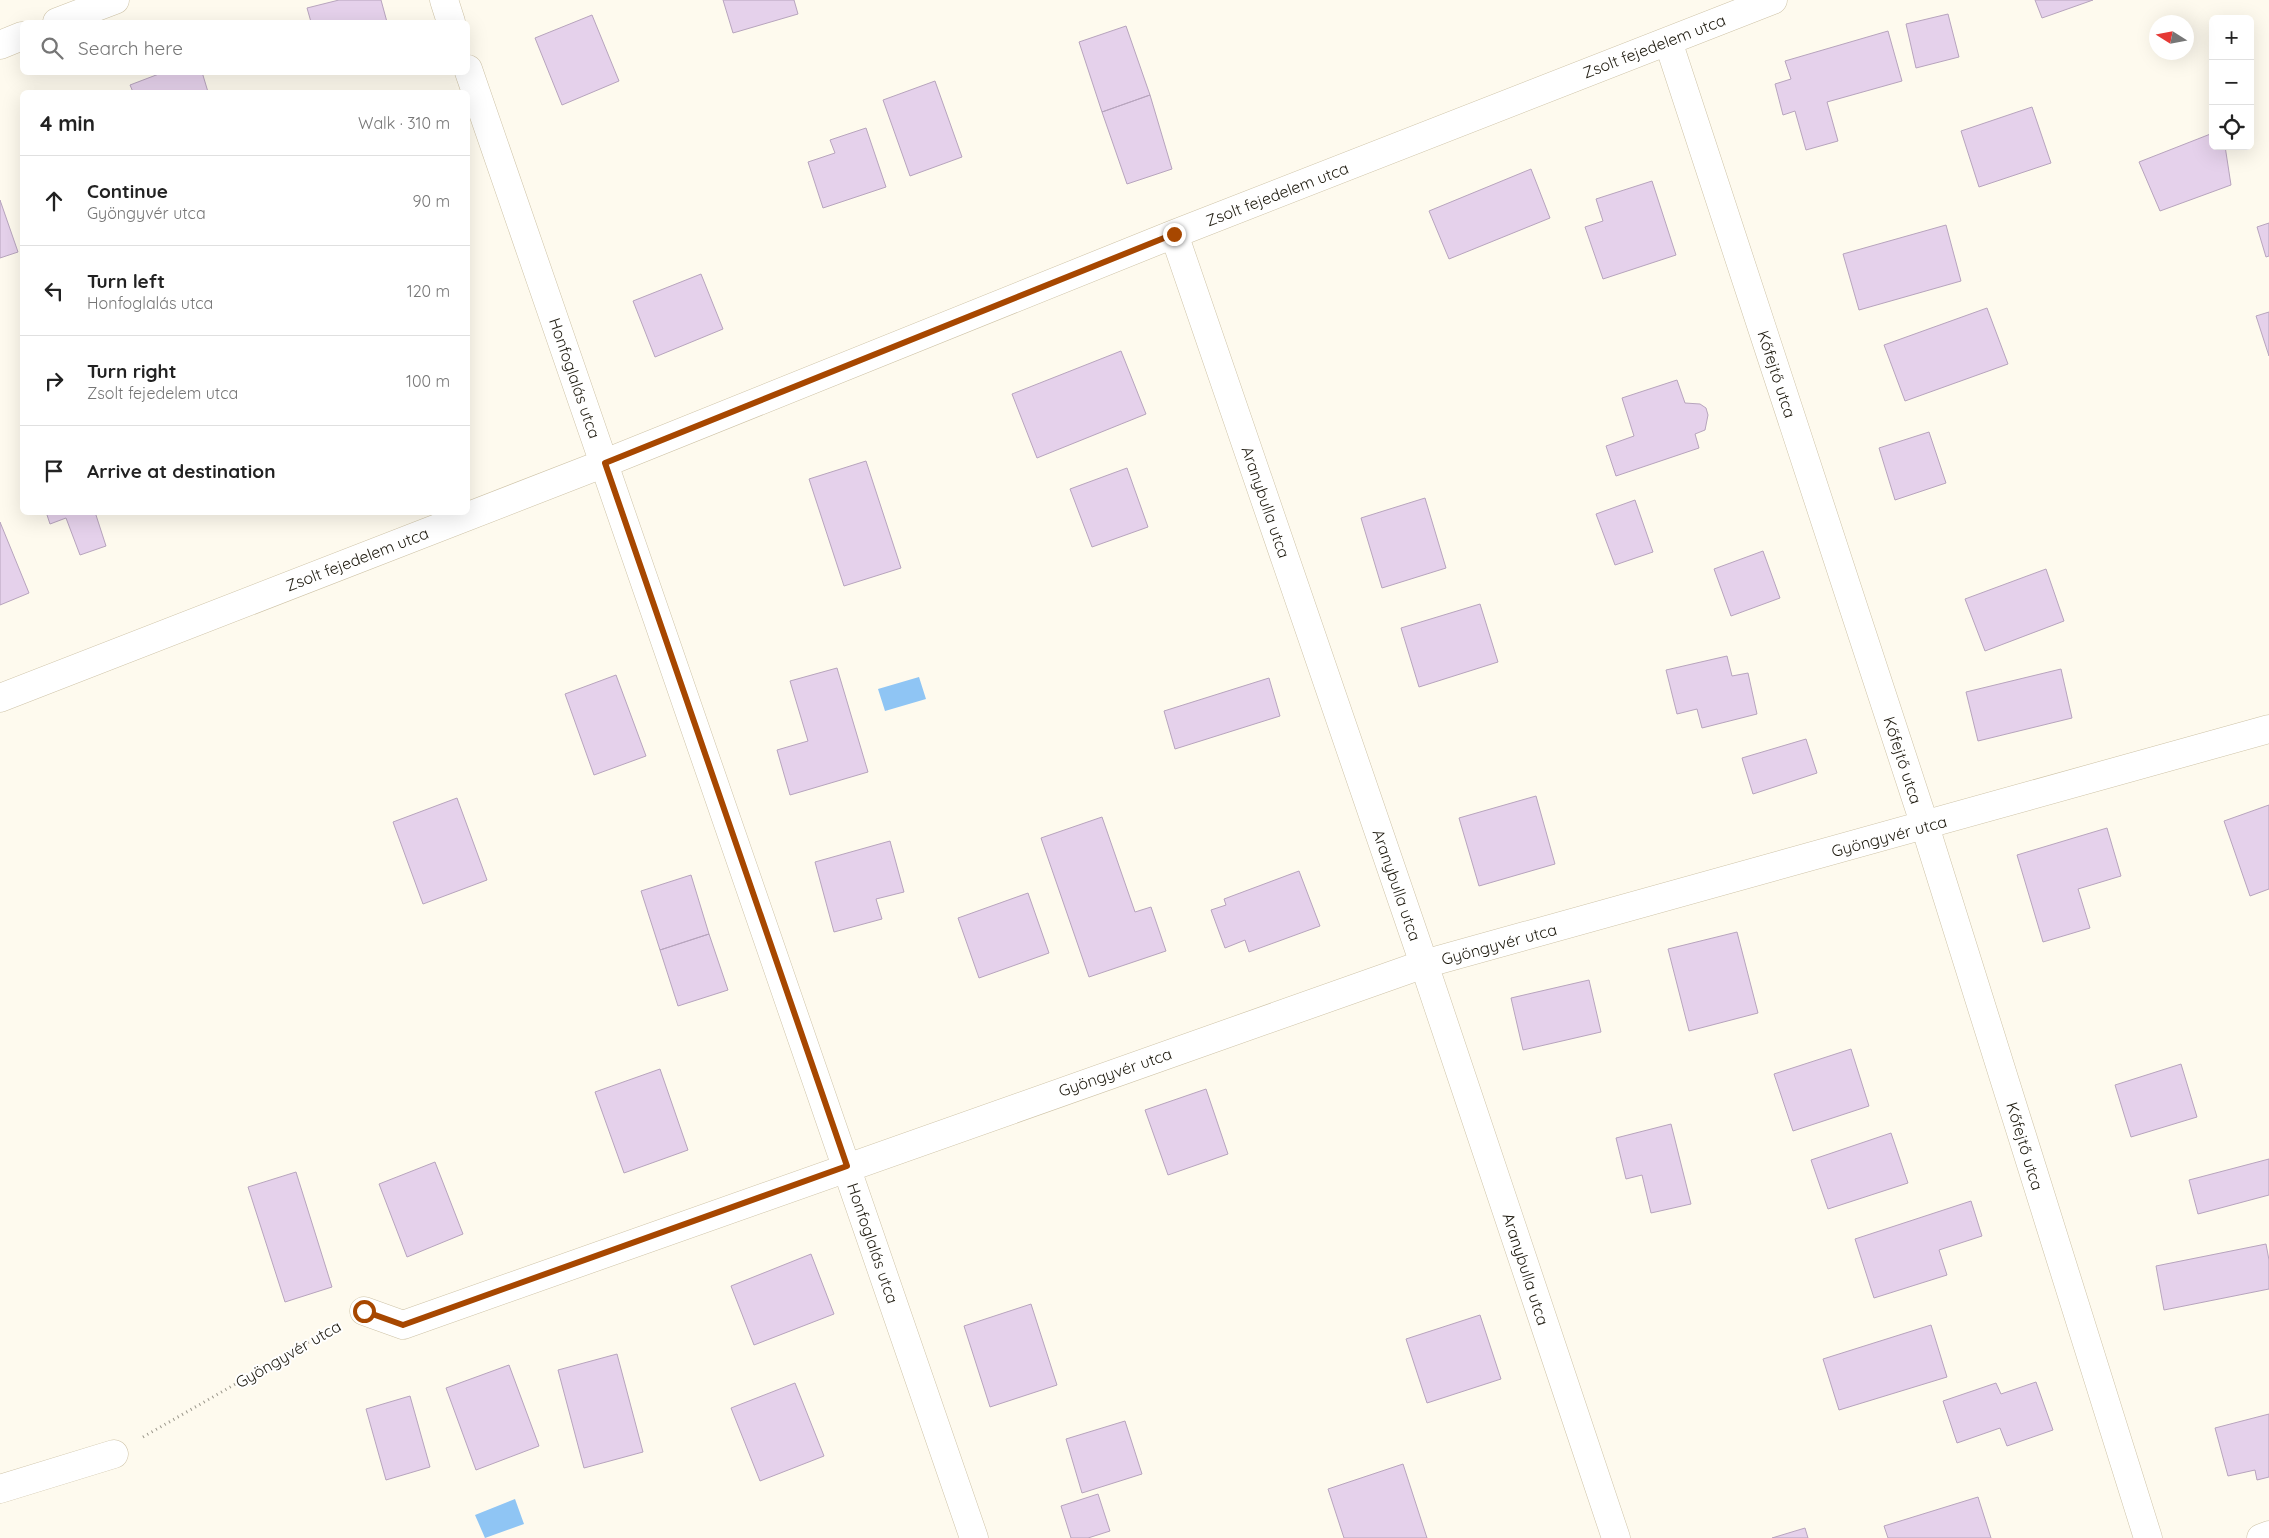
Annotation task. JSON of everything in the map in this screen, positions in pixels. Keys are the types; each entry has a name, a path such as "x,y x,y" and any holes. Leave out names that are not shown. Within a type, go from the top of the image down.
{"street":[{"path":"62,20 115,0"},
{"path":"444,0 451,20"},
{"name":"Zsolt fejedelem utca","path":"0,698 605,463 1174,234 1773,0"},
{"path":"0,45 20,37"},
{"name":"Kőfejtő utca","path":"1668,41 1924,826 2148,1538"},
{"name":"Honfoglalás utca","path":"470,75 974,1538"},
{"name":"Aranybulla utca","path":"1174,234 1424,964 1616,1538"},
{"name":"Gyöngyvér utca","path":"364,1311 403,1325 847,1166 1424,964 2269,729"},
{"path":"0,1489 114,1454"},
{"path":"2261,1538 2269,1536"}],"path":[{"name":"Gyöngyvér utca","path":"114,1454 364,1311"}],"water":[{"path":"919,677 926,699 885,711 878,689"},
{"path":"515,1499 524,1524 485,1538 475,1515"}],"building":[{"path":"339,0 381,0 386,20 310,20 307,8"},
{"path":"723,0 794,0 798,14 733,33"},
{"path":"2035,0 2093,0 2042,18"},
{"path":"1948,14 1959,57 1916,68 1906,24"},
{"path":"592,15 619,81 562,105 535,38"},
{"path":"1126,26 1150,95 1102,112 1079,42"},
{"path":"1888,31 1902,81 1827,102 1838,141 1806,150 1795,111 1783,115 1775,84 1791,79 1785,61"},
{"path":"156,75 203,75 207,90 132,90 130,85"},
{"path":"935,81 962,157 910,176 883,100"},
{"path":"1150,95 1172,169 1127,184 1102,112"},
{"path":"2032,107 2051,163 1979,187 1961,131"},
{"path":"866,128 886,187 823,208 808,162 835,153 830,140"},
{"path":"2209,135 2209,150 2226,150 2231,185 2160,211 2139,162"},
{"path":"1531,169 1550,218 1449,259 1429,211"},
{"path":"1652,181 1676,255 1603,279 1585,227 1603,221 1596,199"},
{"path":"0,200 18,252 0,258"},
{"path":"2269,223 2269,256 2266,257 2257,227"},
{"path":"1946,225 1961,281 1859,310 1843,254"},
{"path":"701,274 723,329 655,357 633,301"},
{"path":"1987,308 2008,364 1905,401 1884,345"},
{"path":"2269,312 2269,356 2256,316"},
{"path":"1121,351 1146,414 1037,458 1012,394"},
{"path":"1677,380 1685,403 1700,404 1706,408 1708,415 1705,430 1695,434 1699,448 1616,476 1606,446 1634,436 1622,398"},
{"path":"1929,432 1946,483 1895,500 1879,448"},
{"path":"866,461 901,568 844,586 809,479"},
{"path":"1127,468 1148,527 1092,547 1070,489"},
{"path":"1425,498 1446,568 1382,588 1361,518"},
{"path":"1635,500 1653,552 1615,565 1596,514"},
{"path":"47,515 96,515 106,546 80,555 66,518 50,524"},
{"path":"0,522 29,593 0,605"},
{"path":"1763,551 1780,598 1731,616 1714,569"},
{"path":"2046,569 2064,621 1985,651 1965,599"},
{"path":"1480,604 1498,662 1419,687 1401,628"},
{"path":"1727,656 1732,676 1748,673 1757,714 1702,728 1697,709 1677,714 1666,670"},
{"path":"837,668 868,772 790,795 777,750 808,741 790,681"},
{"path":"2061,669 2072,718 1978,741 1966,692"},
{"path":"616,675 646,756 594,775 565,694"},
{"path":"1269,678 1280,716 1175,749 1164,711"},
{"path":"1806,739 1817,773 1753,794 1742,758"},
{"path":"1536,796 1555,864 1479,886 1459,818"},
{"path":"457,798 487,880 423,904 393,822"},
{"path":"2269,805 2269,889 2250,896 2224,821"},
{"path":"1102,817 1135,912 1151,907 1166,951 1089,977 1041,838"},
{"path":"2107,828 2121,876 2078,889 2090,928 2043,942 2017,855"},
{"path":"890,841 904,892 876,899 882,919 834,932 815,862"},
{"path":"1299,871 1320,926 1249,952 1245,940 1225,948 1211,910 1226,905 1224,899"},
{"path":"691,875 709,934 660,950 641,891"},
{"path":"1028,893 1049,953 979,978 958,918"},
{"path":"1737,932 1758,1013 1689,1031 1668,949"},
{"path":"709,934 728,990 678,1006 660,950"},
{"path":"1589,980 1601,1032 1523,1050 1511,998"},
{"path":"1851,1049 1869,1106 1793,1131 1774,1074"},
{"path":"2181,1064 2197,1117 2131,1137 2115,1085"},
{"path":"660,1069 688,1150 624,1173 595,1092"},
{"path":"1206,1089 1228,1154 1168,1175 1145,1110"},
{"path":"1671,1124 1691,1204 1651,1213 1642,1175 1626,1179 1616,1138"},
{"path":"1891,1133 1908,1183 1828,1209 1811,1160"},
{"path":"2269,1159 2269,1195 2198,1214 2189,1180"},
{"path":"435,1162 463,1234 407,1257 379,1184"},
{"path":"296,1172 332,1287 285,1302 248,1187"},
{"path":"1971,1201 1982,1236 1939,1250 1947,1275 1874,1298 1855,1239"},
{"path":"2266,1244 2269,1260 2269,1289 2164,1310 2156,1266"},
{"path":"811,1254 834,1314 754,1345 731,1286"},
{"path":"1031,1304 1057,1385 990,1407 964,1326"},
{"path":"1480,1315 1501,1379 1427,1403 1406,1339"},
{"path":"1931,1325 1947,1377 1839,1410 1823,1359"},
{"path":"617,1354 643,1452 584,1468 558,1370"},
{"path":"509,1365 539,1446 476,1470 446,1388"},
{"path":"2036,1382 2053,1430 2007,1446 2000,1428 1957,1443 1943,1401 1996,1383 2001,1394"},
{"path":"795,1383 824,1456 760,1481 731,1408"},
{"path":"410,1396 430,1467 386,1480 366,1409"},
{"path":"2269,1414 2269,1477 2257,1480 2255,1470 2228,1476 2215,1428"},
{"path":"1125,1421 1142,1474 1082,1493 1066,1439"},
{"path":"1403,1464 1427,1538 1344,1538 1328,1489"},
{"path":"1098,1494 1110,1531 1088,1538 1071,1538 1061,1506"},
{"path":"1978,1497 1991,1538 1888,1538 1884,1526"},
{"path":"1805,1528 1808,1538 1772,1538"}],"route":[{"path":"364,1311 403,1325 847,1166 605,463 1174,234"}]}
